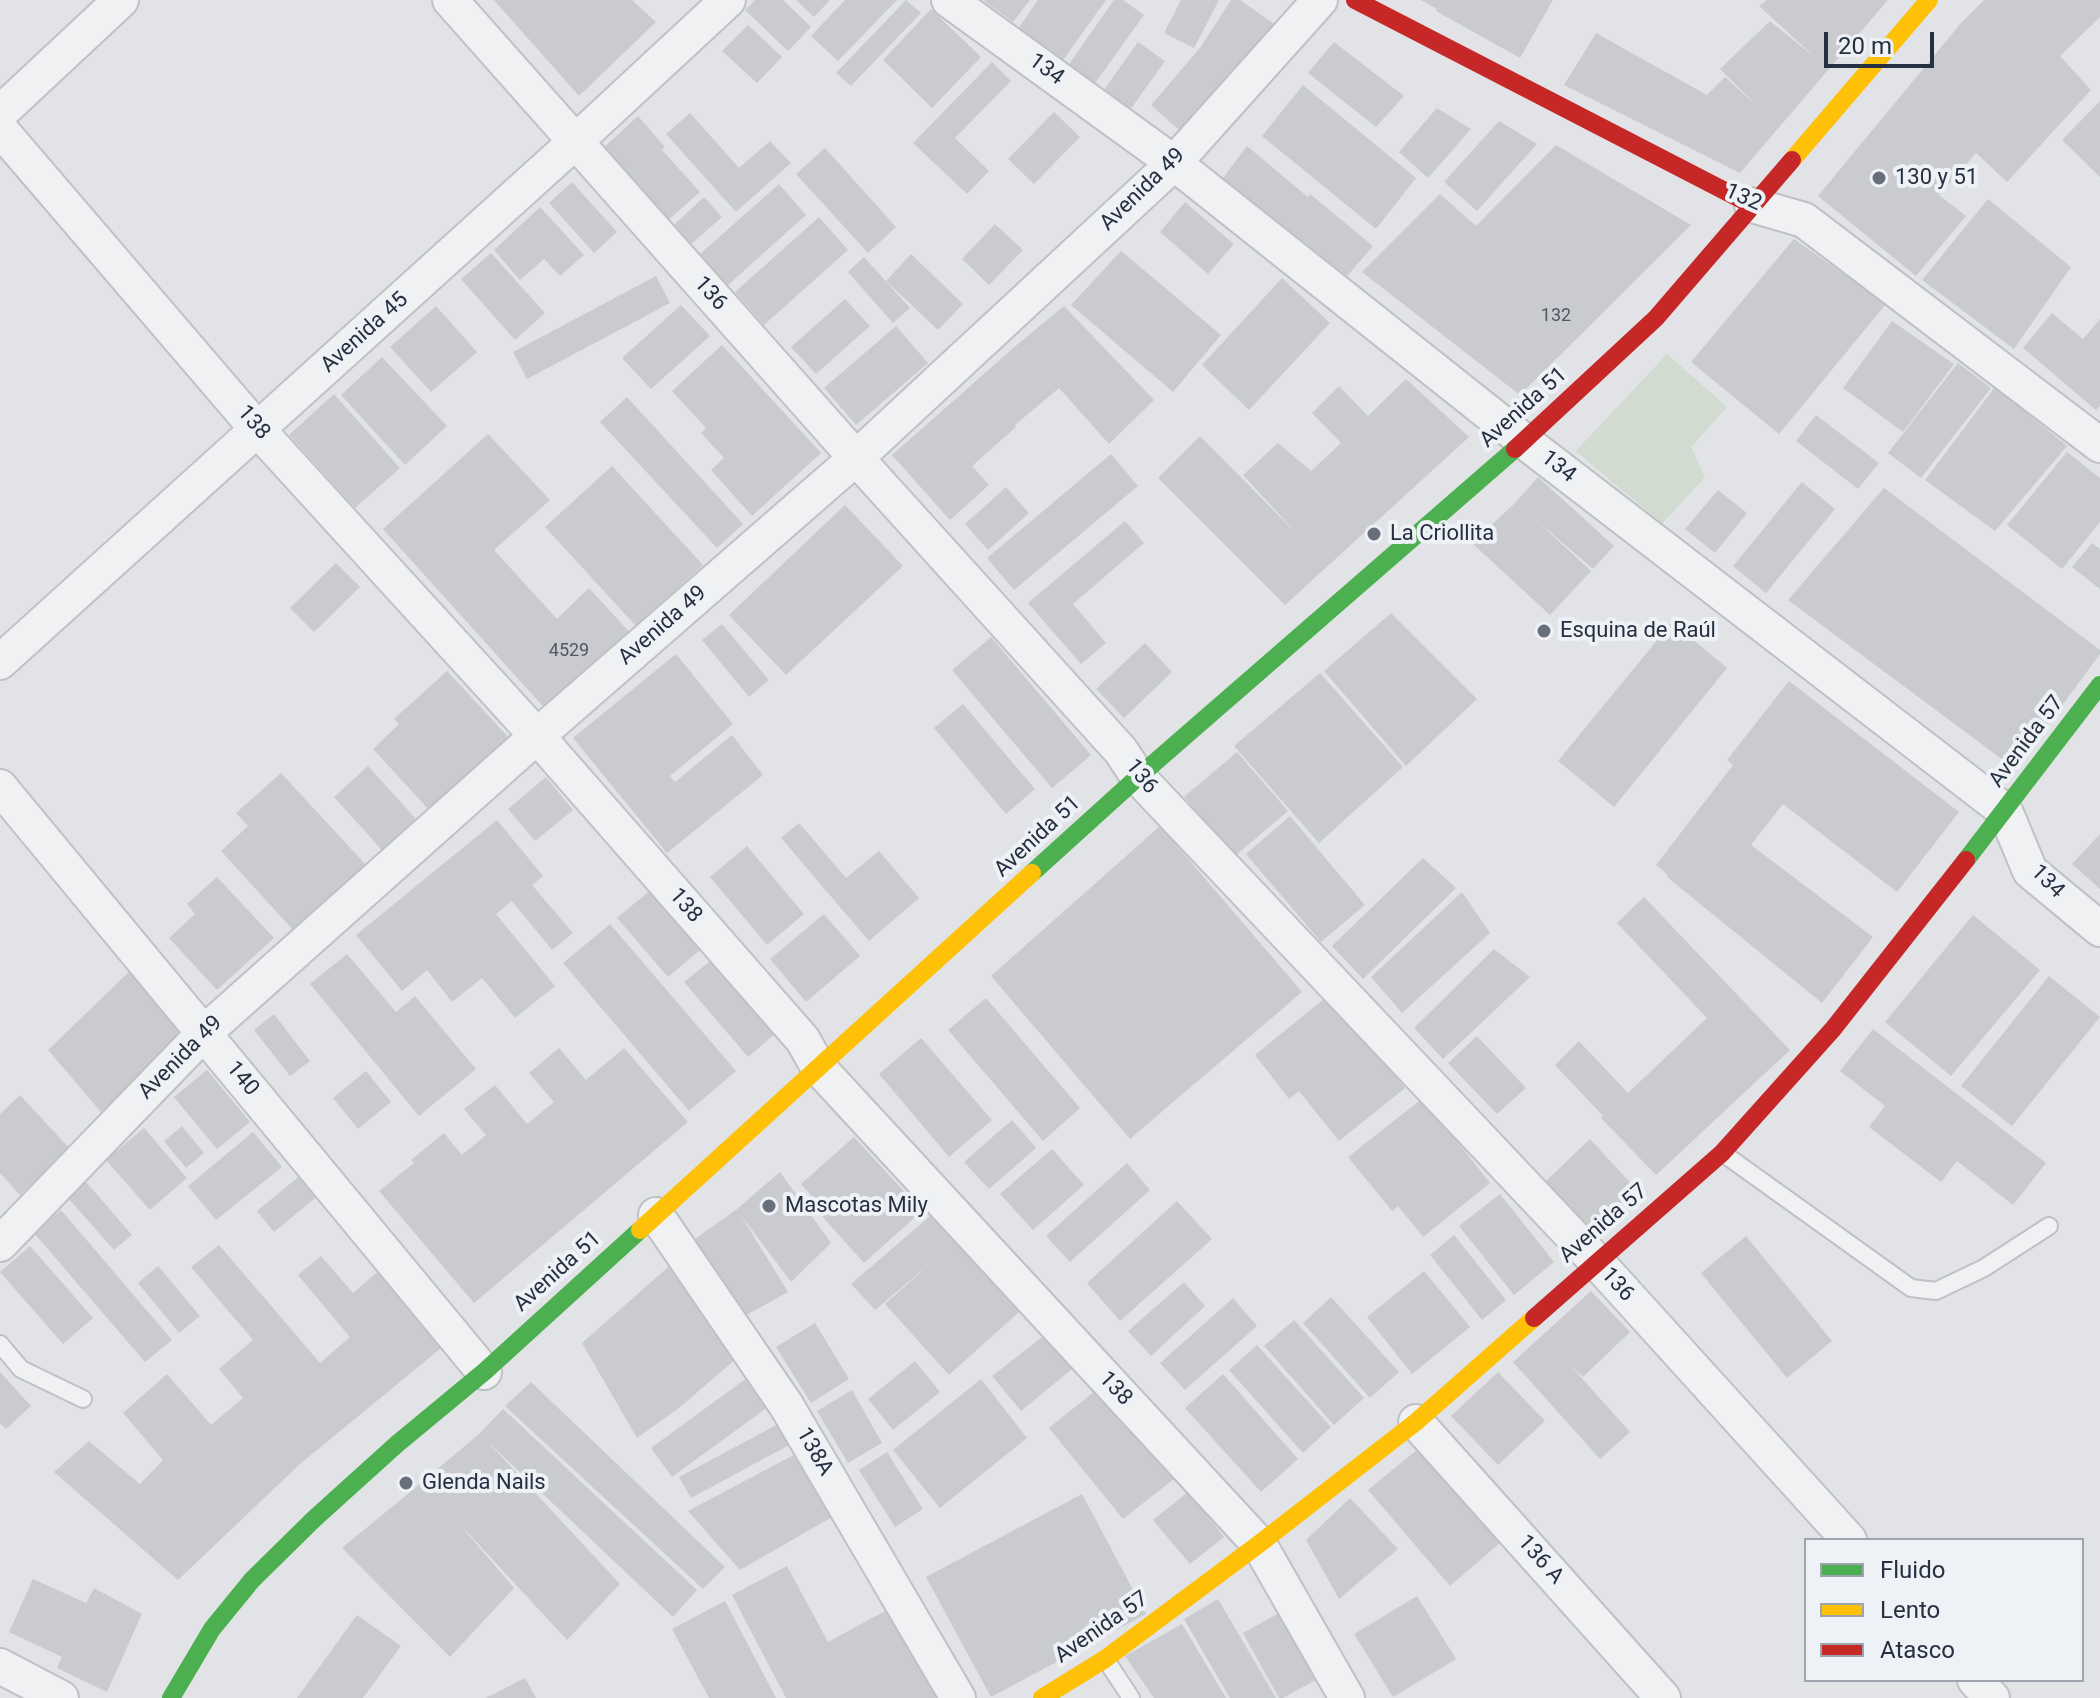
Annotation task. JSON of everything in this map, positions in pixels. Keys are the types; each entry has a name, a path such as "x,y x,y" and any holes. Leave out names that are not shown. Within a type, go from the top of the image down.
{"main road":[{"name":"132","path":"1355,0 1752,205"},
{"name":"Avenida 51","path":"171,1698 212,1629 252,1580 314,1519 397,1444 484,1372 1138,777 1524,441 1656,318 1929,0"},
{"name":"Avenida 57","path":"1042,1698 1105,1659 1416,1422 1722,1153 1833,1029 2084,716 2100,685"}],"street":[{"path":"0,113 121,0"},
{"name":"136","path":"450,0 1121,751 1138,777 1597,1262 1847,1538"},
{"name":"Avenida 45","path":"0,662 728,0"},
{"name":"134","path":"949,0 1174,163 1524,441 2005,811 2030,871 2100,929"},
{"name":"Avenida 49","path":"0,1244 204,1033 537,736 856,458 1174,163 1320,0"},
{"name":"138","path":"0,129 258,430 537,736 803,1040 818,1067 1259,1544 1347,1698"},
{"name":"132","path":"1752,205 1804,220 2100,445"},
{"name":"140","path":"0,787 484,1372"},
{"name":"138A","path":"656,1215 786,1405 958,1698"},
{"name":"136 A","path":"1416,1422 1663,1698"},
{"path":"0,1666 61,1698"},
{"path":"1977,1682 1992,1698"}],"lane":[{"path":"1722,1153 1911,1288 1936,1291 1984,1268 2049,1226"},
{"path":"0,1344 21,1369 83,1399"},
{"path":"1105,1659 1131,1698"}],"shaded area":[{"path":"1667,354 1727,407 1691,447 1705,477 1662,524 1576,451"}],"building":[{"path":"494,0 632,0 656,22 579,96"},
{"path":"755,0 783,0 811,27 788,51 745,10"},
{"path":"796,0 830,0 814,17"},
{"path":"845,0 897,0 838,61 811,36"},
{"path":"906,0 921,13 851,86 836,73"},
{"path":"983,0 1030,0 1013,22"},
{"path":"1038,0 1106,0 1061,63 1016,32"},
{"path":"1114,0 1123,0 1144,15 1093,86 1067,67"},
{"path":"1181,0 1219,0 1194,48 1164,33"},
{"path":"1231,0 1240,0 1277,26 1179,130 1151,105 1200,48"},
{"path":"1421,0 1553,0 1520,58"},
{"path":"1767,0 1888,0 1740,173 1564,85 1596,33 1707,95 1725,77 1760,109 1720,69 1770,21 1817,59 1759,6"},
{"path":"1984,0 2100,0 2100,17 2060,56 2091,90 2007,182 1976,153 1939,195 1966,216 1916,276 1818,196 1961,23"},
{"path":"931,9 981,57 932,108 883,60"},
{"path":"748,25 782,57 757,83 722,51"},
{"path":"1138,42 1165,61 1130,110 1103,91"},
{"path":"1334,42 1404,96 1376,127 1308,73"},
{"path":"992,62 1011,81 955,138 989,171 967,194 913,143"},
{"path":"1303,85 1416,178 1376,229 1262,136"},
{"path":"2100,101 2100,177 2062,140"},
{"path":"1437,108 1471,129 1428,178 1399,152"},
{"path":"1054,112 1080,137 1034,184 1008,159"},
{"path":"690,113 739,168 770,141 791,163 736,212 666,134"},
{"path":"638,116 665,147 662,150 700,192 665,223 600,151"},
{"path":"1499,121 1537,144 1477,211 1444,182"},
{"path":"1556,145 1691,225 1520,395 1362,272 1440,194 1476,226"},
{"path":"1247,146 1373,246 1347,276 1223,178"},
{"path":"825,148 896,227 868,253 796,174"},
{"path":"572,182 617,232 594,253 549,203"},
{"path":"779,184 806,215 727,286 699,255"},
{"path":"704,197 722,217 690,245 673,226"},
{"path":"1988,199 2071,267 2014,349 1922,280"},
{"path":"1185,202 1234,244 1208,274 1160,232"},
{"path":"540,207 584,255 560,276 544,259 520,280 494,250"},
{"path":"819,217 848,250 764,325 735,292"},
{"path":"995,224 1023,250 989,285 962,259"},
{"path":"1794,239 1886,304 1779,434 1691,362"},
{"path":"1121,251 1221,335 1173,392 1071,305"},
{"path":"491,253 545,313 515,340 461,279"},
{"path":"911,254 963,304 938,330 886,281"},
{"path":"864,257 910,308 893,323 848,272"},
{"path":"656,276 670,303 527,379 513,352"},
{"path":"1282,278 1330,323 1249,410 1202,365"},
{"path":"845,299 870,326 816,374 791,347"},
{"path":"681,305 710,336 651,389 622,358"},
{"path":"436,306 477,352 431,392 390,347"},
{"path":"1064,306 1154,400 1109,444 1059,388 972,466 989,485 950,520 892,455"},
{"path":"2052,313 2083,339 2100,319 2100,406 2096,410 2023,348"},
{"path":"1892,321 1954,364 1903,432 1843,388"},
{"path":"896,326 928,363 856,425 824,388"},
{"path":"722,345 821,453 752,516 711,470 724,458 701,433 706,428 672,391"},
{"path":"382,357 447,426 405,465 341,395"},
{"path":"1958,363 1991,388 1921,478 1888,453"},
{"path":"1406,379 1469,437 1285,605 1158,478 1200,436 1301,538 1243,475 1278,443 1311,471 1341,443 1312,413 1339,386 1368,416"},
{"path":"1995,387 2067,446 1995,531 1925,480"},
{"path":"334,394 400,468 355,508 289,435"},
{"path":"627,397 743,524 717,548 600,422"},
{"path":"1816,415 1879,463 1858,489 1796,441"},
{"path":"488,434 550,500 494,550 557,619 589,588 633,636 549,713 383,529"},
{"path":"2067,452 2100,478 2100,522 2062,569 2007,525"},
{"path":"1111,454 1138,486 1014,590 987,558"},
{"path":"612,466 703,565 636,626 545,527"},
{"path":"1538,477 1614,546 1593,569 1535,519 1591,571 1550,615 1472,543"},
{"path":"1802,482 1835,509 1766,593 1733,566"},
{"path":"1006,487 1029,513 988,550 965,524"},
{"path":"1884,488 2100,650 2015,769 1788,600"},
{"path":"1718,490 1747,513 1715,553 1685,529"},
{"path":"845,505 903,566 786,675 729,615"},
{"path":"1125,521 1144,543 1073,604 1106,643 1081,664 1028,603"},
{"path":"2092,543 2100,549 2100,589 2072,567"},
{"path":"336,563 360,587 314,632 290,608"},
{"path":"1391,613 1477,699 1406,766 1324,671"},
{"path":"1672,622 1727,668 1614,807 1558,761"},
{"path":"722,624 769,680 749,697 702,640"},
{"path":"991,637 1091,755 1052,788 952,670"},
{"path":"1145,643 1172,672 1124,718 1096,689"},
{"path":"676,654 733,724 670,776 675,782 732,735 763,775 667,853 573,738"},
{"path":"447,671 510,739 431,812 373,749 399,724 394,719"},
{"path":"1320,673 1403,767 1319,843 1234,746"},
{"path":"1789,681 1959,812 1897,892 1783,804 1751,845 1873,937 1822,1003 1656,865 1733,765 1727,760"},
{"path":"963,704 1035,789 1006,814 934,728"},
{"path":"1237,752 1288,811 1235,856 1184,797"},
{"path":"368,766 416,819 382,850 334,797"},
{"path":"281,773 366,865 294,931 221,851 248,826 236,813"},
{"path":"546,777 573,810 535,841 508,809"},
{"path":"1290,816 1365,905 1321,942 1246,854"},
{"path":"497,820 543,876 532,885 573,933 552,950 512,901 496,914 555,986 515,1018 482,978 452,1002 427,970 402,991 356,935"},
{"path":"799,823 846,878 879,851 919,898 869,941 781,838"},
{"path":"1160,826 1302,992 1130,1139 991,976"},
{"path":"2100,834 2100,889 2072,864"},
{"path":"747,846 804,914 767,945 710,877"},
{"path":"1423,858 1456,888 1363,979 1332,946"},
{"path":"217,877 274,938 217,990 169,938 195,914 187,904"},
{"path":"653,888 700,950 668,977 617,918"},
{"path":"1462,892 1490,933 1402,1013 1371,977"},
{"path":"1644,897 1790,1050 1656,1175 1555,1065 1579,1041 1628,1093 1707,1018 1617,923"},
{"path":"824,914 860,956 806,1002 770,959"},
{"path":"1973,915 2040,970 1951,1076 1885,1022"},
{"path":"610,924 736,1071 689,1111 563,963"},
{"path":"1494,949 1530,977 1443,1059 1414,1028"},
{"path":"347,954 396,1012 415,996 476,1069 419,1116 310,984"},
{"path":"710,961 776,1033 748,1057 684,982"},
{"path":"134,967 188,1030 101,1112 48,1050"},
{"path":"2049,976 2100,1017 2012,1126 1961,1086"},
{"path":"1330,994 1405,1088 1339,1141 1299,1091 1289,1099 1255,1055"},
{"path":"986,998 1080,1108 1043,1141 948,1030"},
{"path":"274,1014 310,1061 290,1076 254,1030"},
{"path":"1873,1029 2046,1163 2013,1205 1957,1161 1941,1182 1869,1127 1885,1106 1840,1071"},
{"path":"1477,1036 1526,1088 1497,1114 1448,1063"},
{"path":"921,1038 992,1120 949,1157 879,1074"},
{"path":"559,1048 586,1080 624,1048 688,1122 474,1303 379,1191 414,1163 411,1160 444,1133 462,1155 486,1135 464,1109 495,1085 527,1124 554,1102 529,1073"},
{"path":"207,1070 250,1122 217,1149 174,1097"},
{"path":"366,1071 391,1102 358,1129 333,1098"},
{"path":"20,1095 70,1149 20,1195 0,1173 0,1114"},
{"path":"1423,1098 1490,1183 1423,1237 1398,1206 1392,1211 1348,1157"},
{"path":"1012,1120 1036,1148 989,1189 964,1162"},
{"path":"182,1126 204,1153 186,1168 164,1141"},
{"path":"144,1128 187,1178 150,1210 106,1160"},
{"path":"253,1132 282,1167 216,1220 188,1186"},
{"path":"854,1137 922,1211 864,1263 821,1215 825,1211 801,1184"},
{"path":"1590,1139 1636,1189 1592,1230 1545,1182"},
{"path":"1052,1149 1084,1185 1033,1230 1000,1194"},
{"path":"1127,1163 1150,1190 1070,1262 1046,1236"},
{"path":"780,1172 831,1243 791,1282 740,1214 788,1292 743,1317 695,1239 737,1209"},
{"path":"302,1174 320,1194 274,1232 257,1211"},
{"path":"86,1182 132,1235 114,1250 68,1198"},
{"path":"1500,1194 1554,1262 1514,1295 1459,1226"},
{"path":"1177,1201 1212,1239 1120,1321 1087,1283"},
{"path":"61,1210 172,1340 145,1362 34,1233"},
{"path":"930,1216 1019,1312 949,1375 885,1304 933,1261 875,1310 851,1284"},
{"path":"1454,1235 1506,1300 1482,1320 1430,1255"},
{"path":"1746,1236 1832,1341 1787,1378 1701,1273"},
{"path":"219,1245 320,1363 350,1337 298,1275 321,1256 353,1293 382,1268 446,1344 300,1464 178,1580 54,1472 89,1441 140,1484 163,1460 123,1413 167,1374 211,1425 243,1398 219,1369 253,1340 191,1267"},
{"path":"30,1246 93,1318 63,1344 0,1272"},
{"path":"676,1260 736,1359 679,1408 637,1438 582,1343"},
{"path":"158,1266 200,1316 179,1333 138,1283"},
{"path":"1424,1271 1470,1327 1412,1374 1367,1317"},
{"path":"1184,1282 1205,1306 1151,1356 1128,1331"},
{"path":"1591,1291 1630,1332 1583,1377 1570,1365 1630,1432 1600,1459 1513,1362"},
{"path":"1331,1297 1399,1372 1370,1398 1303,1323"},
{"path":"1233,1298 1257,1326 1185,1390 1160,1363"},
{"path":"1294,1320 1364,1398 1334,1425 1264,1346"},
{"path":"815,1323 849,1379 811,1403 776,1347"},
{"path":"1050,1331 1077,1365 1021,1411 992,1376"},
{"path":"1257,1345 1331,1427 1303,1453 1229,1370"},
{"path":"915,1361 940,1392 893,1430 868,1399"},
{"path":"0,1372 31,1406 6,1429 0,1423"},
{"path":"1498,1372 1545,1421 1498,1465 1451,1416"},
{"path":"1223,1374 1298,1459 1261,1492 1185,1408"},
{"path":"751,1375 772,1404 672,1477 651,1448"},
{"path":"981,1379 1027,1438 940,1508 893,1450"},
{"path":"531,1382 725,1567 703,1589 505,1406"},
{"path":"1101,1386 1175,1478 1123,1519 1049,1428"},
{"path":"852,1390 882,1443 848,1463 817,1411"},
{"path":"503,1409 697,1590 673,1617 487,1441 620,1584 567,1640 456,1520 514,1588 450,1657 342,1548 479,1434"},
{"path":"782,1422 793,1443 691,1498 679,1477"},
{"path":"1419,1448 1500,1543 1450,1586 1368,1490"},
{"path":"805,1449 839,1513 740,1570 688,1511"},
{"path":"887,1452 923,1509 895,1527 859,1470"},
{"path":"1188,1492 1224,1537 1190,1564 1153,1520"},
{"path":"1082,1494 1146,1614 991,1697 926,1577"},
{"path":"1350,1498 1398,1549 1339,1599 1306,1540"},
{"path":"787,1566 828,1642 889,1609 936,1698 786,1698 732,1595"},
{"path":"33,1579 86,1603 94,1588 142,1614 107,1692 57,1668 62,1657 9,1632"},
{"path":"1417,1596 1456,1659 1393,1697 1354,1634"},
{"path":"1218,1599 1276,1698 1230,1698 1184,1619"},
{"path":"725,1601 776,1698 709,1698 672,1629"},
{"path":"1290,1607 1327,1674 1279,1698 1243,1633"},
{"path":"357,1615 401,1646 363,1698 297,1698"},
{"path":"1182,1624 1226,1698 1154,1698 1125,1656"},
{"path":"525,1678 536,1698 486,1698"}],"traffic: fast":[{"path":"1032,873 1515,449"},
{"path":"1966,860 2100,685"},
{"path":"171,1698 212,1629 252,1580 397,1444 484,1372 640,1230"}],"traffic: slow":[{"path":"1792,160 1929,0"},
{"path":"640,1230 1032,873"},
{"path":"1042,1698 1105,1659 1259,1544 1416,1422 1534,1318"}],"traffic: jam":[{"path":"1355,0 1752,205"},
{"path":"1515,449 1656,318 1792,160"},
{"path":"1534,1318 1722,1153 1833,1029 1966,860"}],"place":[{"name":"130 y 51","path":"1879,178"},
{"name":"La Criollita","path":"1374,534"},
{"name":"Esquina de Raúl","path":"1544,631"},
{"name":"Mascotas Mily","path":"769,1206"},
{"name":"Glenda Nails","path":"406,1483"}]}
